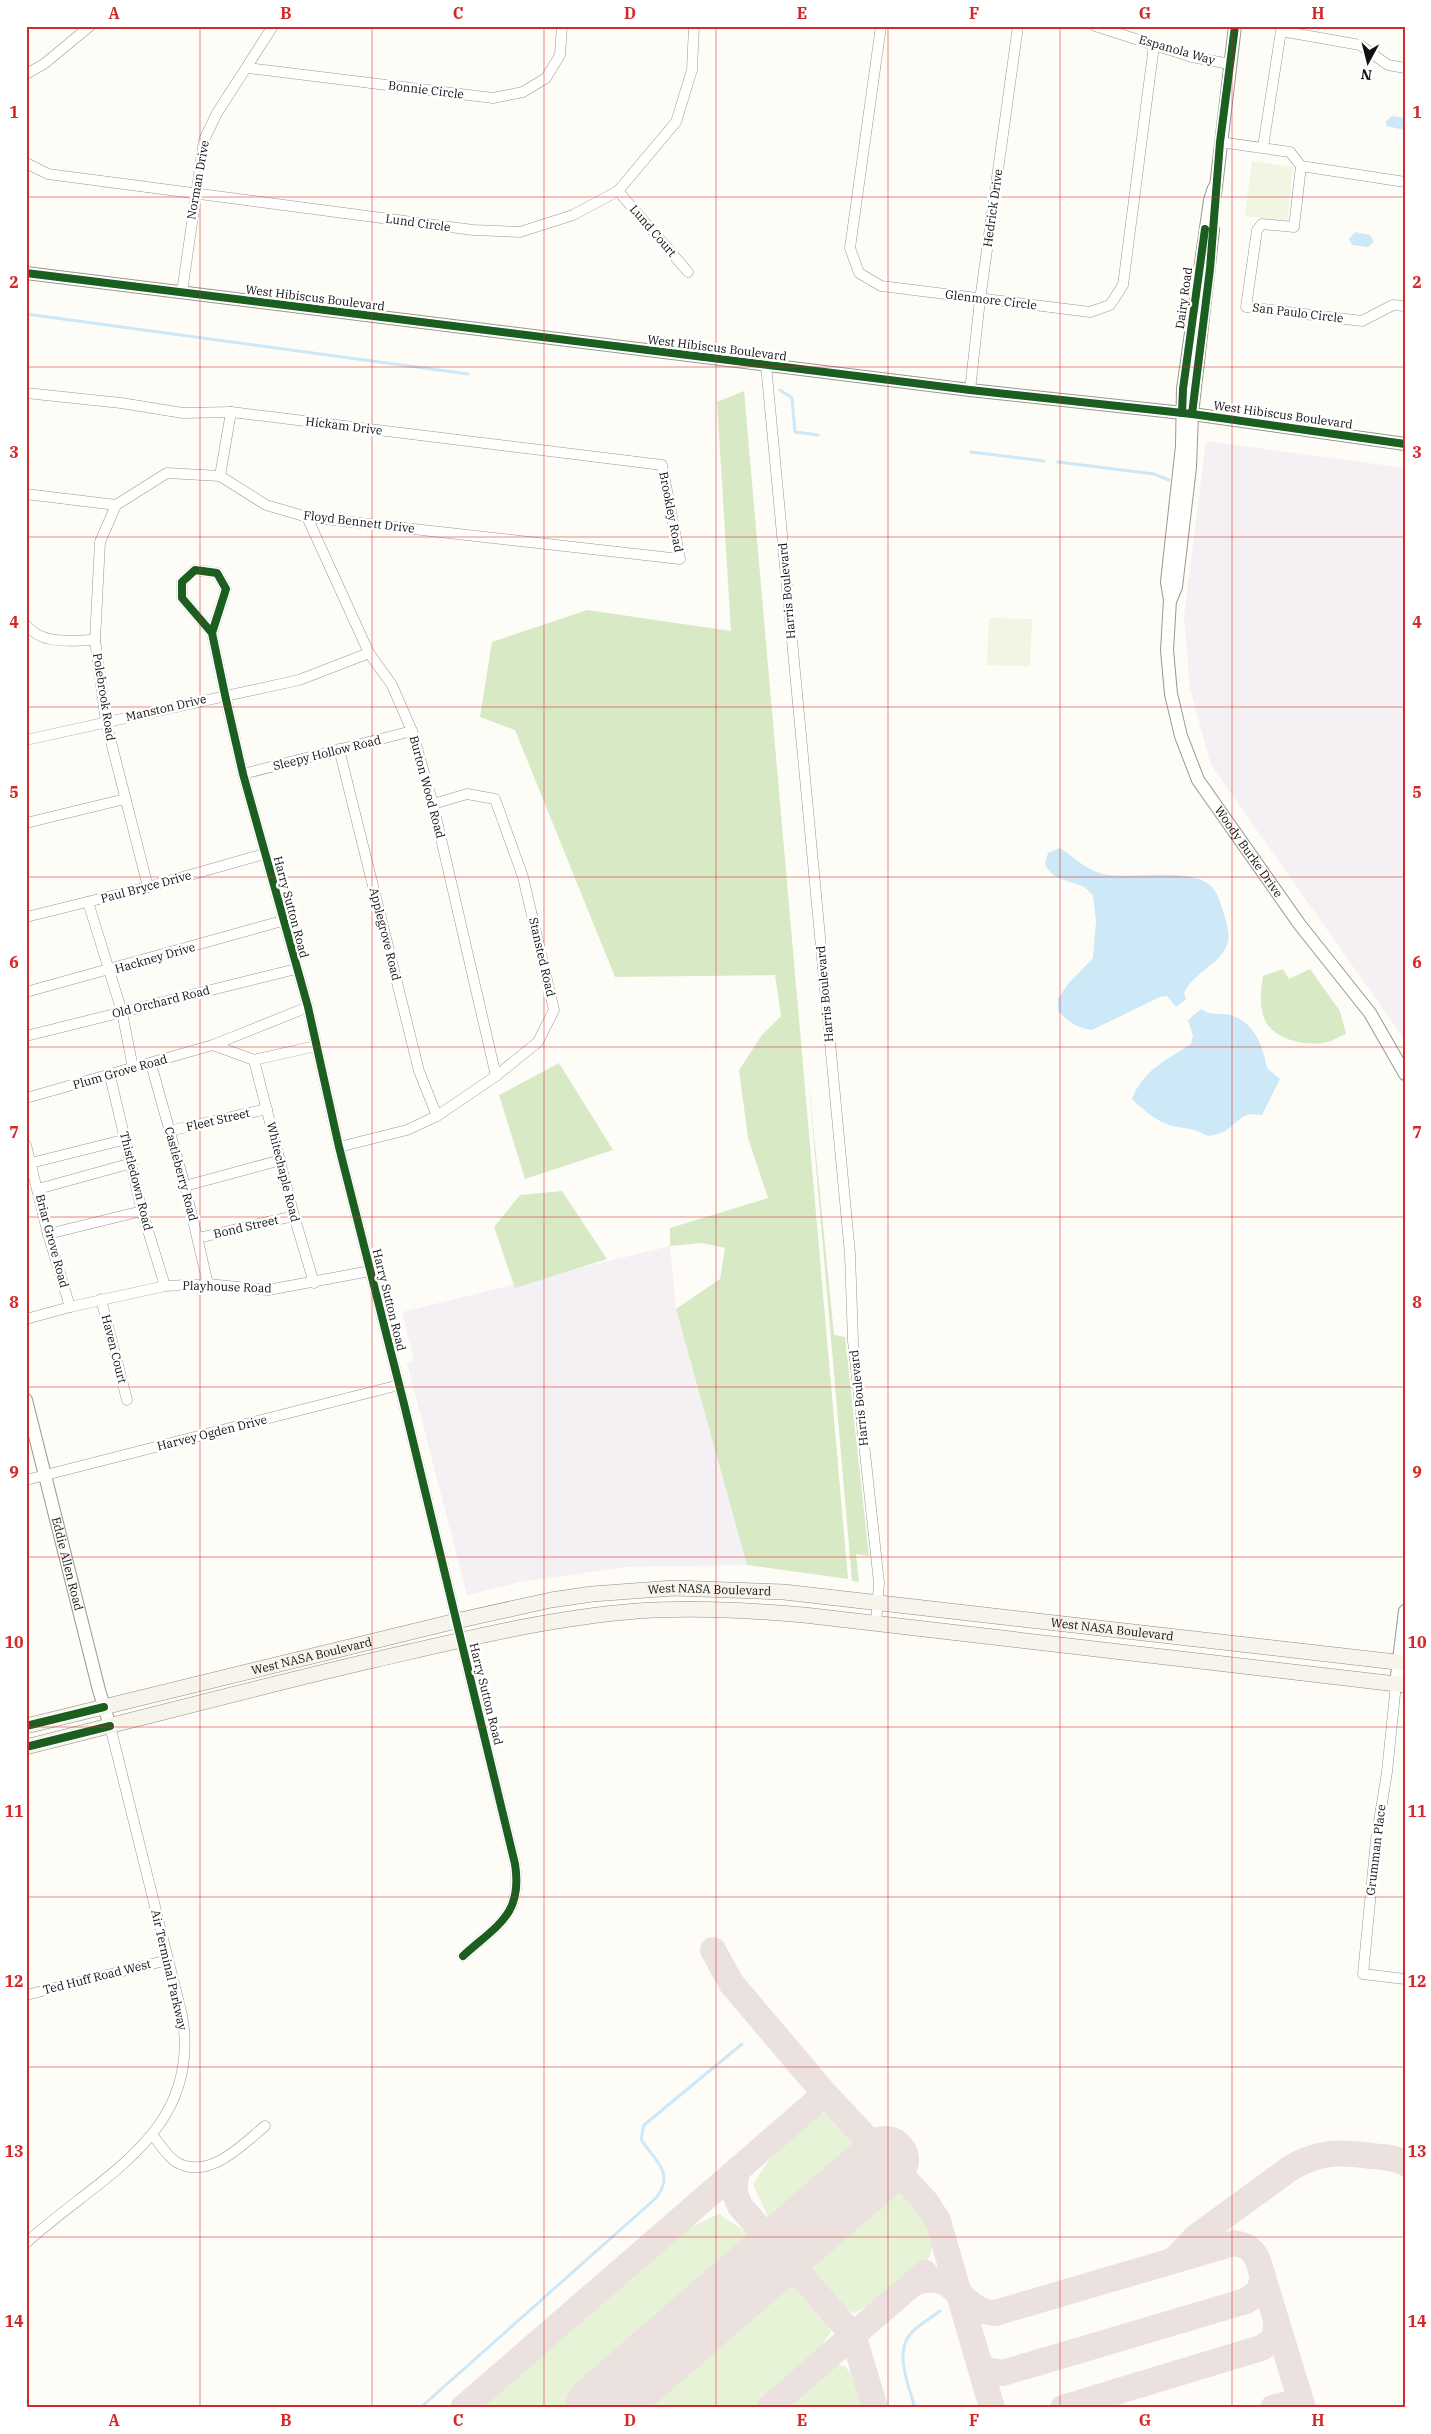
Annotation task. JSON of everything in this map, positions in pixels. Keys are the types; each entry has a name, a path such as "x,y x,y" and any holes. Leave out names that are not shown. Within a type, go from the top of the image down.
{"main road":[{"name":"West NASA Boulevard","path":"26,1726 456,1620 551,1600 653,1589 762,1591 1402,1663"},
{"name":"West NASA Boulevard","path":"26,1747 462,1640 574,1618 681,1609 765,1612 1401,1684"},
{"path":"1037,1643 1040,1622"}],"street":[{"path":"26,74 44,64 90,26"},
{"name":"Norman Drive","path":"182,292 194,193 204,140 217,113 248,68 273,26"},
{"name":"Bonnie Circle","path":"248,68 493,98 523,92 546,78 560,55 562,26"},
{"name":"Lund Circle","path":"26,163 48,174 473,230 520,232 573,215 618,191 676,122 692,70 694,26"},
{"name":"Glenmore Circle","path":"881,26 850,248 859,273 881,286 980,300 1090,312 1110,305 1123,285 1154,45"},
{"name":"Hedrick Drive","path":"970,390 980,300 1018,26"},
{"name":"Espanola Way","path":"1095,26 1192,57 1230,64"},
{"name":"Dairy Road","path":"1187,413 1210,269 1215,205 1214,188 1235,26"},
{"path":"1263,146 1281,32 1360,45 1388,66 1405,68"},
{"path":"1220,142 1263,146 1290,152 1300,166 1405,182"},
{"name":"San Paulo Circle","path":"1300,166 1294,227 1262,224 1256,230 1246,307 1362,321 1393,305 1405,306"},
{"name":"Lund Court","path":"618,191 688,272"},
{"name":"West Hibiscus Boulevard","path":"26,273 970,390 1187,413 1405,444"},
{"name":"Harris Boulevard","path":"766,365 850,1254 853,1341 879,1584 876,1624"},
{"name":"Hickam Drive","path":"26,392 183,413 231,412 662,466"},
{"path":"220,476 231,412"},
{"name":"Woody Burke Drive","path":"1187,413 1190,467 1176,587 1170,600 1167,650 1171,694 1182,736 1198,780 1300,925 1370,1013 1405,1074"},
{"name":"Brookley Road","path":"662,466 680,559"},
{"name":"Floyd Bennett Drive","path":"116,505 167,473 220,476 266,505 307,518 680,559"},
{"path":"26,494 116,505"},
{"name":"Polebrook Road","path":"116,505 100,542 95,640 106,722 148,887"},
{"name":"Burton Wood Road","path":"307,518 369,653 392,685 412,731 433,804 496,1076"},
{"name":"Harry Sutton Road","path":"212,633 226,589 217,573 195,570 182,582 182,598 212,633 243,774 282,921 308,1007 339,1147 462,1640 513,1855 518,1888 510,1911 463,1956"},
{"path":"26,625 35,634 49,640 95,640"},
{"name":"Manston Drive","path":"26,740 299,680 369,653"},
{"name":"Sleepy Hollow Road","path":"243,774 412,731"},
{"name":"Applegrove Road","path":"339,749 419,1071 437,1116"},
{"name":"Stansted Road","path":"339,1147 407,1130 437,1116 496,1076 538,1042 554,1010 523,877 495,799 467,794 433,804"},
{"path":"26,823 125,799"},
{"name":"Paul Bryce Drive","path":"26,917 148,887 264,854"},
{"path":"88,902 122,1012 133,1068"},
{"name":"Hackney Drive","path":"26,992 109,971 282,921"},
{"name":"Old Orchard Road","path":"26,1036 296,969"},
{"name":"Plum Grove Road","path":"26,1098 110,1076 213,1045 308,1007"},
{"path":"213,1045 254,1060 316,1046"},
{"name":"Whitechaple Road","path":"254,1060 294,1216 314,1283"},
{"name":"Castleberry Road","path":"151,1064 185,1186 208,1284"},
{"name":"Thistledown Road","path":"110,1076 142,1211 165,1286"},
{"name":"Fleet Street","path":"169,1132 267,1109"},
{"path":"31,1163 126,1139"},
{"name":"Briar Grove Road","path":"26,1146 48,1234 70,1306"},
{"path":"185,1186 281,1160"},
{"path":"38,1188 132,1163"},
{"path":"48,1234 142,1211"},
{"name":"Bond Street","path":"198,1238 294,1216"},
{"name":"Playhouse Road","path":"26,1319 70,1306 165,1286 208,1284 268,1290 314,1283 370,1271"},
{"name":"Haven Court","path":"101,1299 127,1400"},
{"name":"Harvey Ogden Drive","path":"26,1480 43,1474 399,1386"},
{"name":"Eddie Allen Road","path":"26,1400 29,1423 110,1726"},
{"path":"1401,1684 1405,1612"},
{"name":"Grumman Place","path":"1401,1684 1376,1840 1363,1974 1405,1979"},
{"name":"Air Terminal Parkway","path":"26,2243 121,2165 152,2136 166,2117 176,2096 184,2058 184,2024 110,1726"},
{"name":"Ted Huff Road West","path":"26,1995 168,1960"},
{"path":"152,2136 174,2160 196,2168 218,2161 265,2126"}],"shaded area":[{"path":"1206,441 1405,468 1405,1040 1211,765 1190,688 1184,616"},
{"path":"670,1246 676,1309 747,1565 627,1567 520,1582 467,1595 407,1363 414,1361 402,1312"}],"green space":[{"path":"1252,161 1293,167 1287,221 1245,216"},
{"path":"744,391 848,1579 747,1565 676,1309 720,1279 725,1248 702,1243 670,1246 670,1228 768,1198 748,1138 739,1070 762,1035 781,1016 775,975 615,977 515,730 480,717 492,642 587,610 731,631 717,402"},
{"path":"989,618 1032,619 1030,666 987,665"},
{"path":"1283,969 1289,979 1310,969 1340,1011 1346,1034 1328,1042 1310,1043 1282,1037 1268,1026 1261,1008 1263,976"},
{"path":"559,1063 613,1150 525,1179 499,1095"},
{"path":"808,1074 834,1335 845,1337 869,1556 856,1554 859,1582 852,1581"},
{"path":"562,1191 607,1259 515,1288 494,1227 520,1195"},
{"path":"821,2113 838,2120 850,2133 854,2141 854,2159 851,2167 779,2228 768,2217 753,2184 774,2154 792,2133 811,2117"},
{"path":"888,2186 898,2189 905,2194 925,2219 932,2237 932,2249 925,2262 917,2270 884,2295 854,2313 824,2288 806,2263 802,2254 873,2194"},
{"path":"719,2214 749,2234 759,2247 573,2408 474,2408 633,2271 684,2230"},
{"path":"781,2273 811,2298 831,2332 815,2354 757,2408 625,2408"},
{"path":"837,2365 845,2366 858,2385 865,2408 774,2408 816,2375"}],"water":[{"path":"1392,116 1405,118 1405,130 1386,126 1386,121"},
{"path":"1355,232 1370,235 1374,242 1368,247 1352,245 1349,239"},
{"path":"1060,848 1086,866 1103,874 1176,875 1203,881 1212,887 1220,901 1227,923 1227,945 1218,958 1188,986 1184,993 1186,999 1176,1007 1167,996 1160,997 1092,1030 1073,1024 1058,1011 1058,999 1068,984 1093,958 1096,921 1093,895 1083,886 1055,876 1045,864 1048,853"},
{"path":"1201,1009 1212,1014 1231,1015 1252,1029 1260,1044 1267,1068 1280,1079 1262,1115 1244,1116 1223,1132 1208,1136 1194,1130 1161,1122 1132,1099 1136,1089 1149,1073 1191,1044 1193,1036 1188,1020"}],"waterway":[{"path":"26,314 468,374"},
{"path":"780,390 792,398 795,432 818,435"},
{"path":"971,452 1044,461"},
{"path":"1058,462 1154,474 1169,480"},
{"path":"420,2408 656,2198 662,2189 663,2174 657,2160 641,2139 644,2125 742,2044"},
{"path":"915,2408 904,2369 903,2359 906,2340 912,2332 940,2311"}],"taxiway":[{"path":"713,1950 731,1983 825,2094 926,2202 938,2221 992,2408"},
{"path":"463,2408 825,2094"},
{"path":"1174,2260 1196,2237 1292,2167 1302,2162 1321,2155 1349,2154 1388,2158 1405,2163"},
{"path":"738,2169 735,2188 740,2206 853,2335 875,2408"},
{"path":"912,2284 927,2280 938,2280 948,2284 972,2305 995,2313 1234,2243 1242,2245 1250,2249 1257,2258 1303,2408"},
{"path":"769,2408 925,2273"},
{"path":"979,2363 986,2370 1003,2373 1246,2301 1259,2291 1263,2277"},
{"path":"1063,2408 1261,2348 1273,2339 1276,2324"},
{"path":"1273,2408 1291,2404 1300,2408"}],"runway":[{"path":"599,2408 885,2160"}],"cycle path":[{"path":"1192,414 1210,269 1220,142 1235,26"},
{"path":"1182,413 1183,389 1205,229"},
{"path":"26,273 970,390 1192,414 1405,444"},
{"path":"212,633 182,598 182,582 195,570 217,573 226,589 212,633 225,695 243,774 308,1007 339,1147 404,1404 515,1864 515,1896 505,1918 463,1956"},
{"path":"26,1726 104,1707"},
{"path":"26,1747 110,1726"}]}
